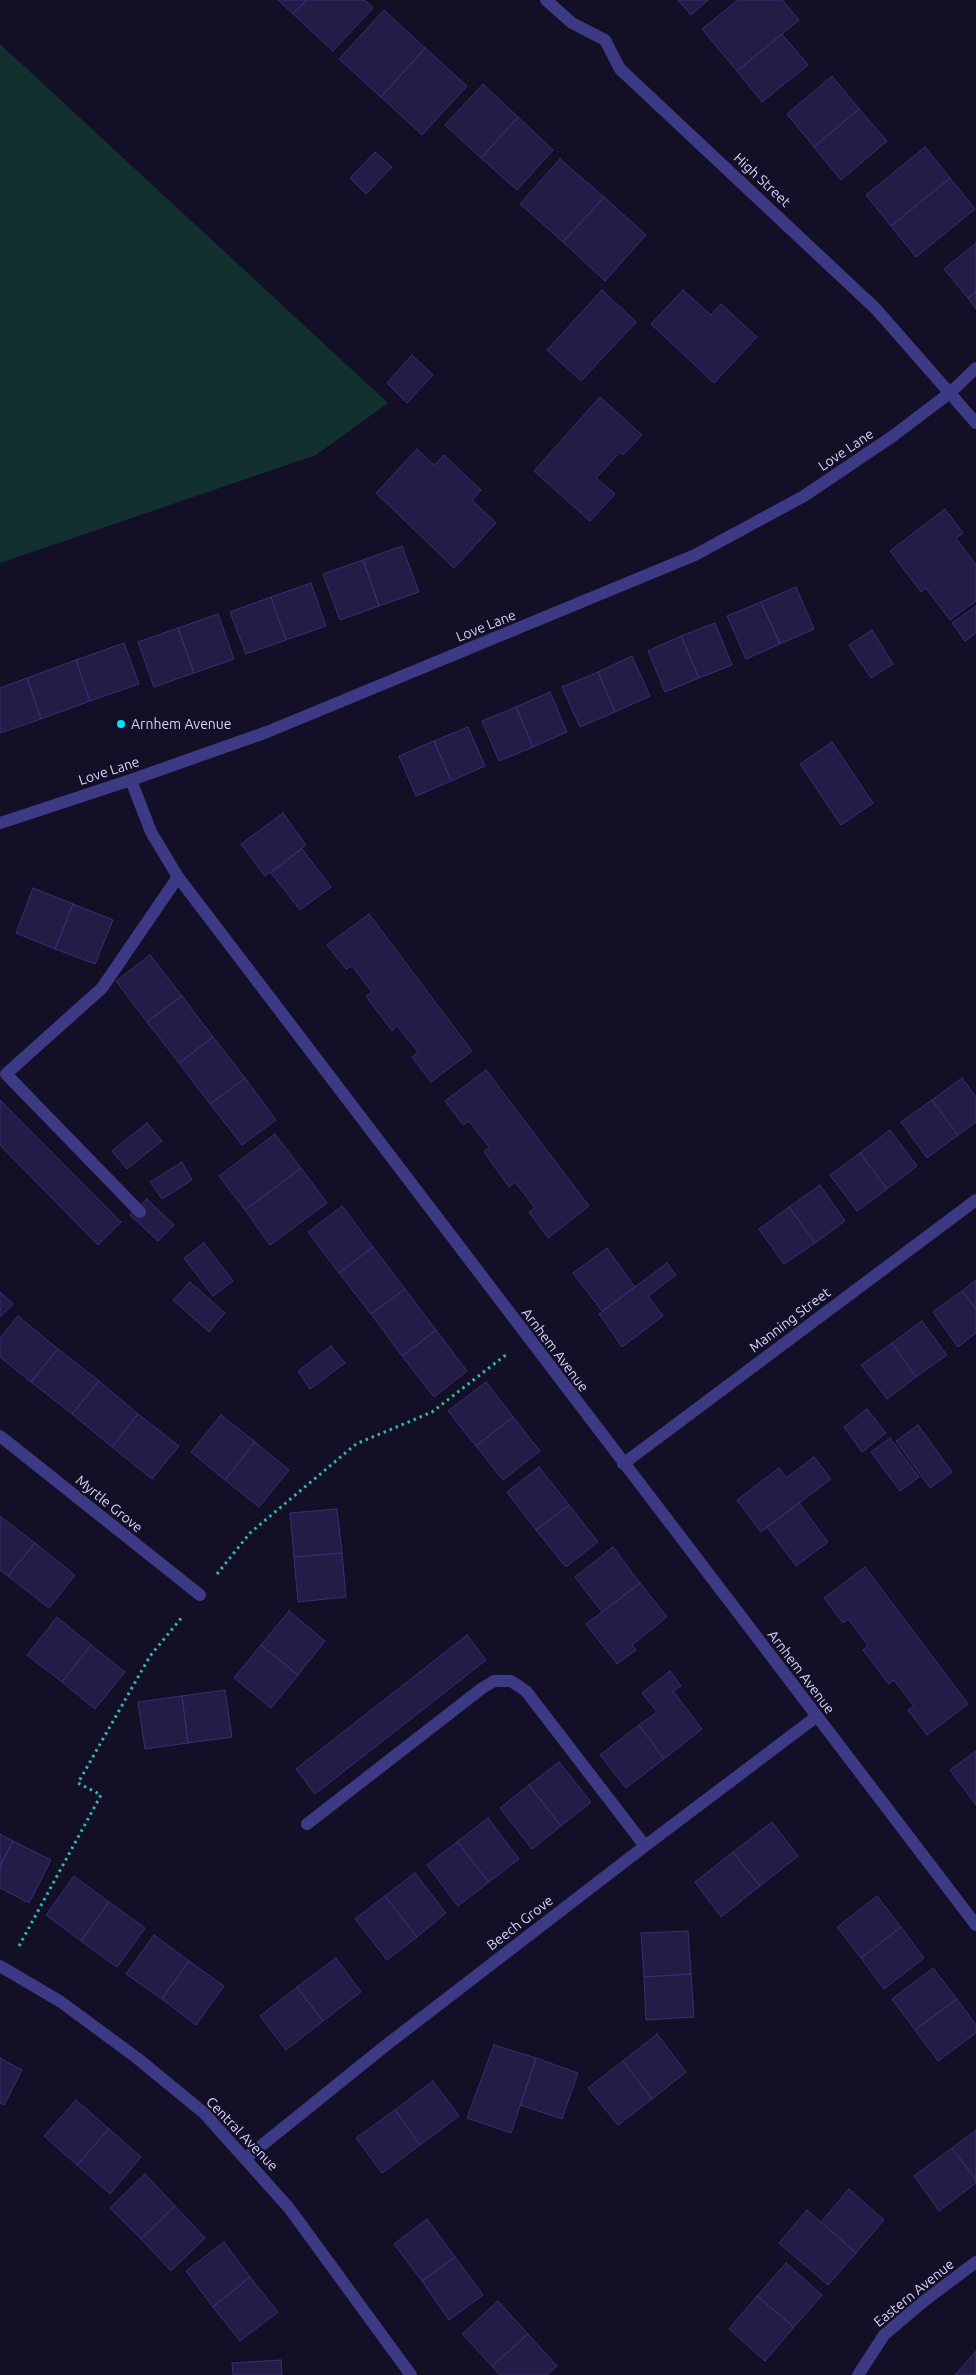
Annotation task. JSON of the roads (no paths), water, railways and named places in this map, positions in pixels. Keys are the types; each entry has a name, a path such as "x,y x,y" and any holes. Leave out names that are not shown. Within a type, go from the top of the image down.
{"street":[{"name":"High Street","path":"546,0 572,23 605,40 620,69 876,309 951,392 976,423"},
{"name":"Love Lane","path":"0,823 131,780 267,732 695,555 804,496 893,436 951,392 976,368"},
{"name":"Arnhem Avenue","path":"131,780 151,832 178,877 527,1338 976,1925"},
{"path":"140,1212 6,1074 102,988 178,877"},
{"name":"Manning Street","path":"623,1464 976,1200"},
{"name":"Myrtle Grove","path":"0,1436 200,1595"},
{"path":"307,1824 480,1688 494,1681 511,1681 526,1692 645,1846"},
{"name":"Beech Grove","path":"246,2158 385,2046 816,1717"},
{"name":"Central Avenue","path":"3,1968 61,2002 137,2058 204,2114 246,2158 289,2208 411,2375"},
{"name":"Eastern Avenue","path":"858,2375 884,2335 924,2301 976,2262"}],"place":[{"name":"Arnhem Avenue","path":"121,724"}]}
